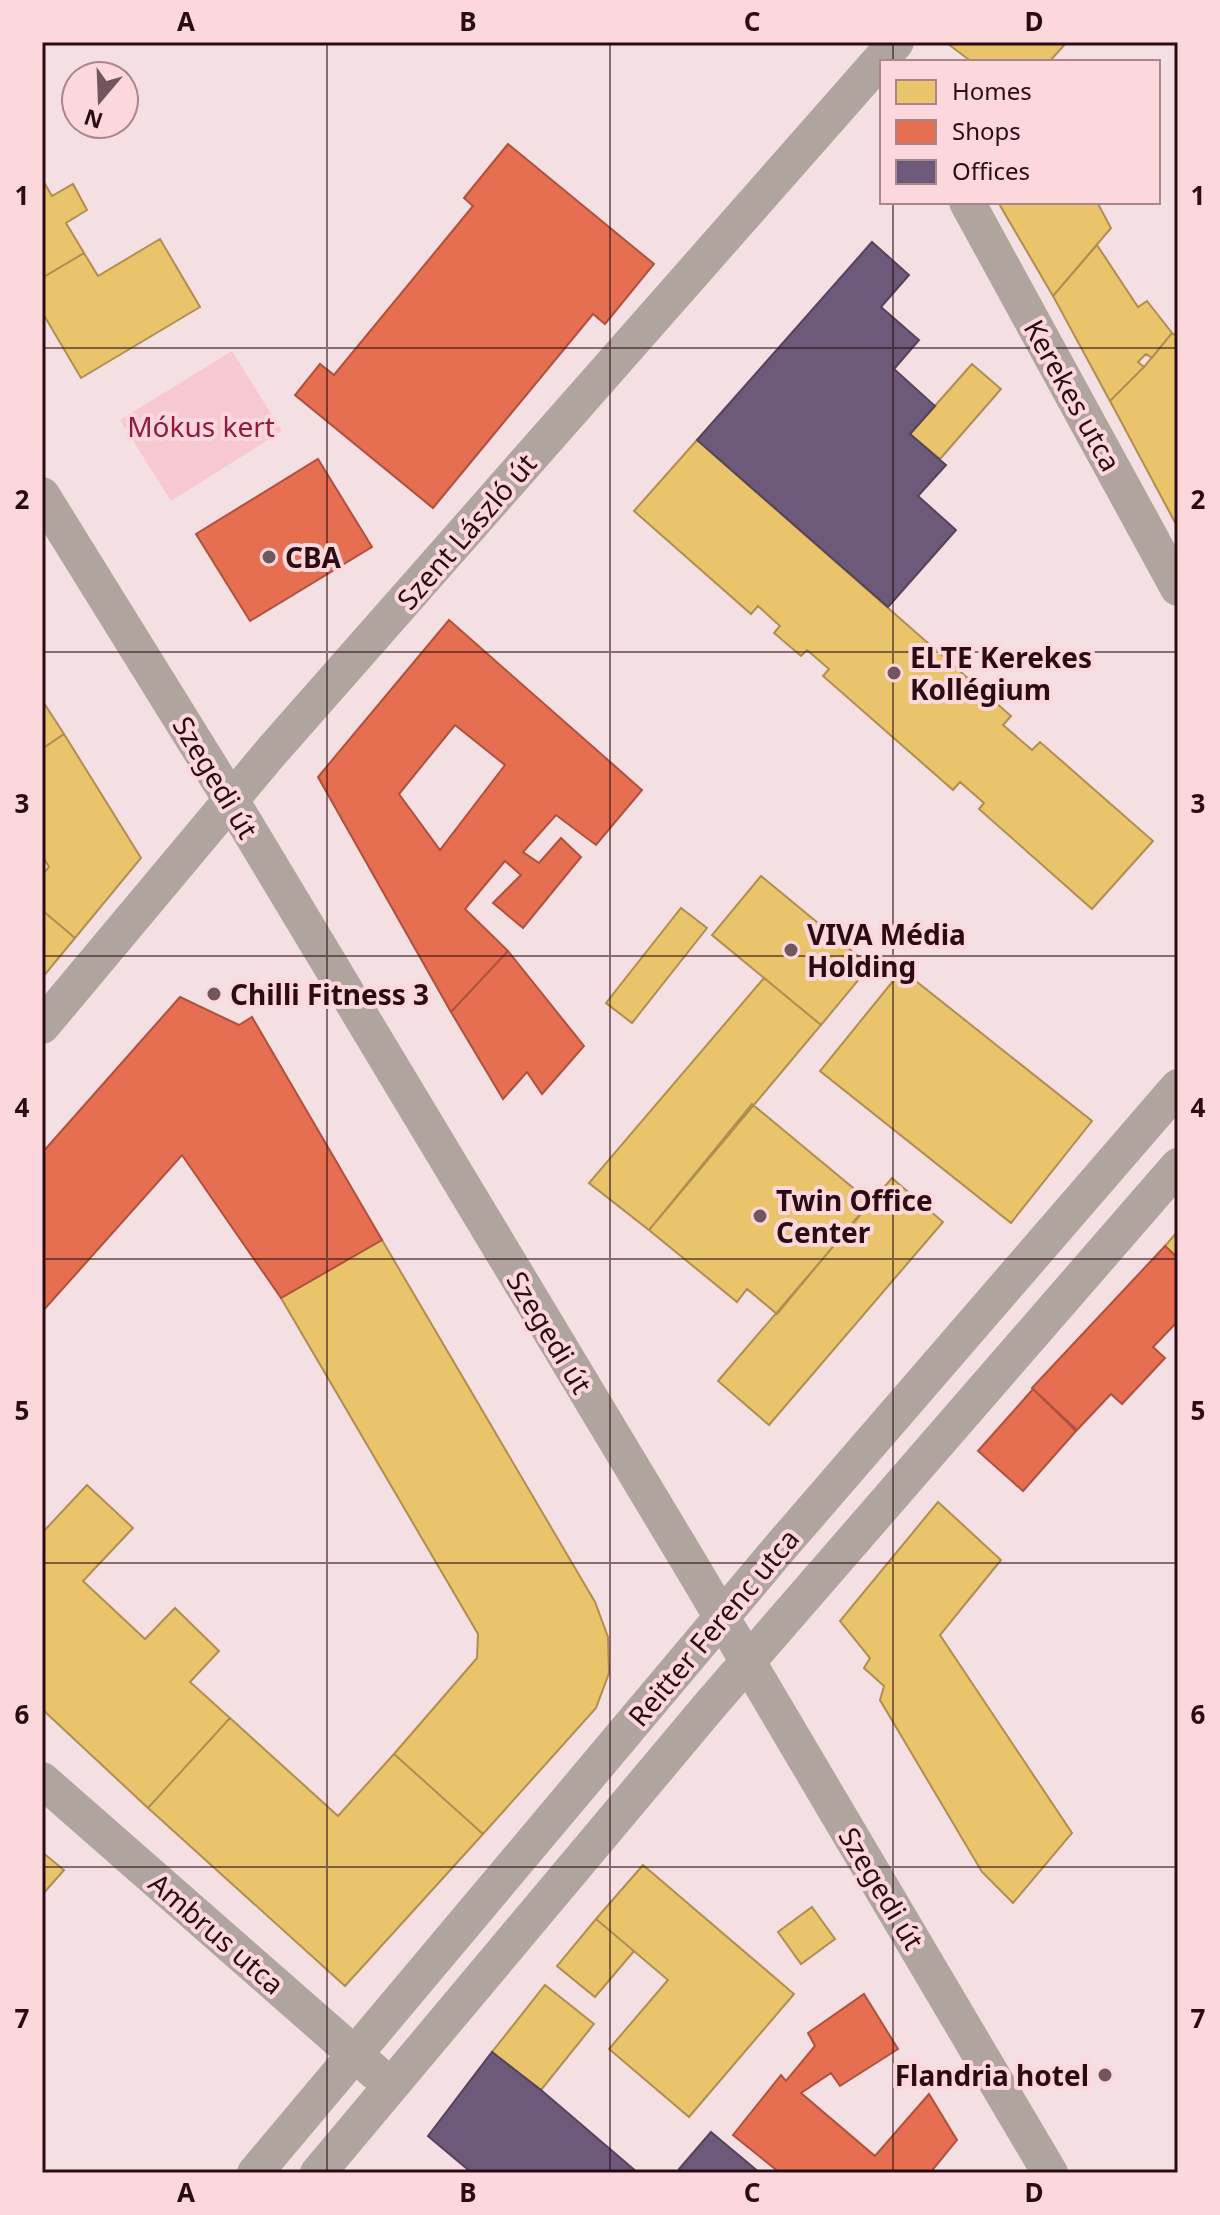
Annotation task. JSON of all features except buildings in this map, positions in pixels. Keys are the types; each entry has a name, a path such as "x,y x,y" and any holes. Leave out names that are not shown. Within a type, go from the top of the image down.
{"street":[{"name":"Szent László út","path":"42,1026 231,800 888,50"},
{"name":"Kerekes utca","path":"968,204 1178,588"},
{"name":"Szegedi út","path":"42,495 231,800 1050,2173"},
{"name":"Reitter Ferenc utca","path":"255,2173 721,1618 1178,1087"},
{"name":"Reitter Ferenc utca","path":"318,2173 748,1663 1178,1166"},
{"path":"1081,1200 1120,1233"},
{"name":"Ambrus utca","path":"42,1780 392,2087"}],"green space":[{"name":"Mókus kert","path":"232,351 282,431 171,501 120,420"}],"place":[{"name":"CBA","path":"269,557"},
{"name":"ELTE Kerekes Kollégium","path":"894,673"},
{"name":"VIVA Média Holding","path":"791,950"},
{"name":"Chilli Fitness 3","path":"214,994"},
{"name":"Twin Office Center","path":"760,1216"},
{"name":"Flandria hotel","path":"1105,2075"}]}
